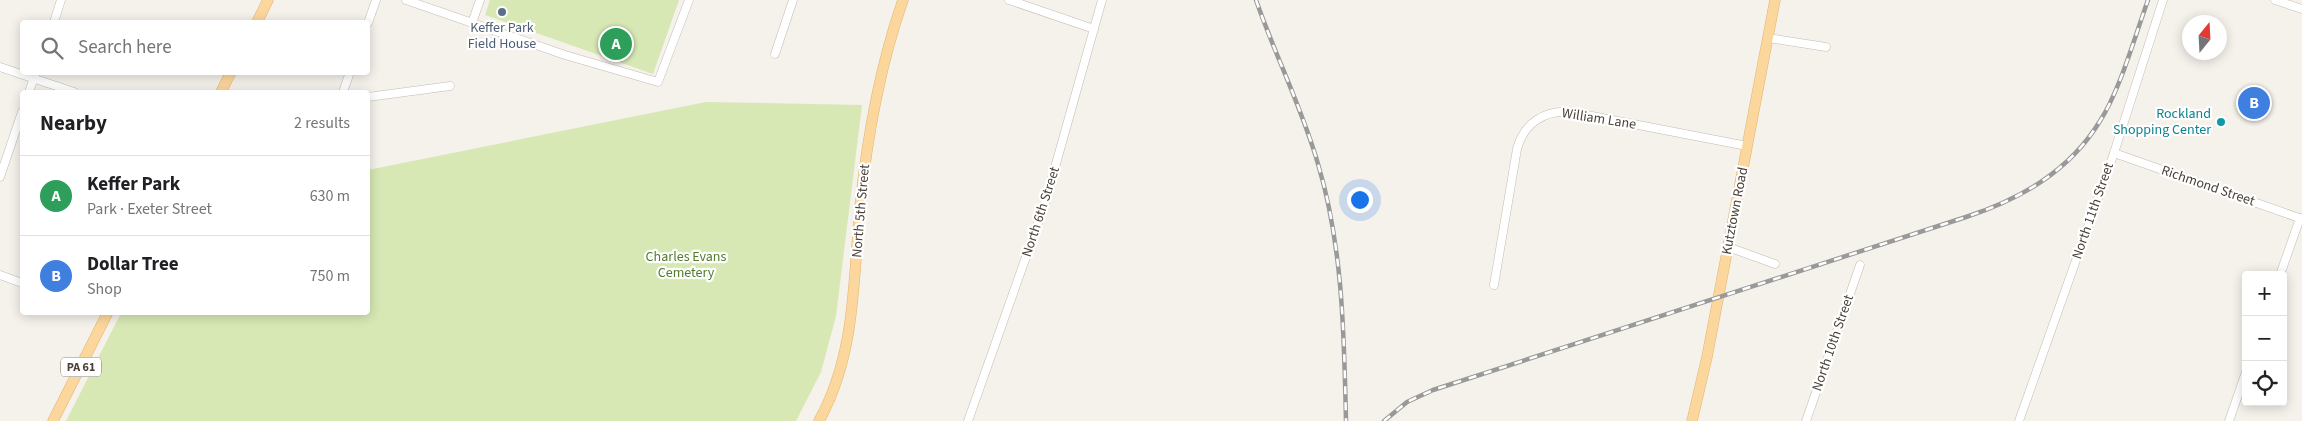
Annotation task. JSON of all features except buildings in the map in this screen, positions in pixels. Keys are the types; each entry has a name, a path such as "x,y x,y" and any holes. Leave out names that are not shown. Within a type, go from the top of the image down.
{"main road":[{"path":"258,20 268,0"},
{"name":"North 5th Street","path":"819,421 835,385 847,346 854,303 860,208 871,127 881,77 903,0"},
{"name":"Kutztown Road","path":"1692,421 1728,247 1775,0"},
{"path":"222,90 230,75"},
{"name":"PA 61","path":"53,421 107,315"}],"street":[{"path":"55,20 62,0"},
{"path":"369,20 376,0"},
{"path":"406,0 566,55 658,82 689,0"},
{"path":"472,23 480,0"},
{"path":"775,54 793,0"},
{"path":"1009,0 1094,29"},
{"name":"North 6th Street","path":"968,421 1045,203 1102,0"},
{"name":"North 11th Street","path":"2019,421 2114,153 2163,0"},
{"path":"2275,0 2302,10"},
{"path":"1768,38 1826,47"},
{"path":"0,66 20,72"},
{"path":"344,90 349,75"},
{"path":"30,90 35,76 69,90"},
{"path":"370,97 450,86"},
{"name":"William Lane","path":"1494,285 1517,149 1522,134 1539,116 1561,111 1571,112 1747,146"},
{"path":"0,177 20,118"},
{"name":"Richmond Street","path":"2114,153 2301,219"},
{"path":"2282,271 2301,219"},
{"path":"1728,247 1775,264"},
{"name":"North 10th Street","path":"1806,421 1860,265"},
{"path":"0,275 20,282"},
{"path":"2229,421 2242,384"}],"green space":[{"path":"490,0 679,0 653,74 485,15"},
{"name":"Charles Evans Cemetery","path":"706,102 862,105 836,316 821,372 796,421 66,421 120,315 370,315 370,170"}],"railway":[{"path":"1256,0 1312,143 1333,227 1341,291 1346,421"},
{"path":"1384,421 1407,402 1433,390 1966,217 2005,202 2024,192 2042,181 2074,155 2100,121 2121,79 2148,0"}],"place":[{"name":"Keffer Park Field House","path":"502,12"},
{"name":"Keffer Park","path":"616,44"},
{"name":"Dollar Tree","path":"2254,103"},
{"name":"Rockland Shopping Center","path":"2221,122"}]}
